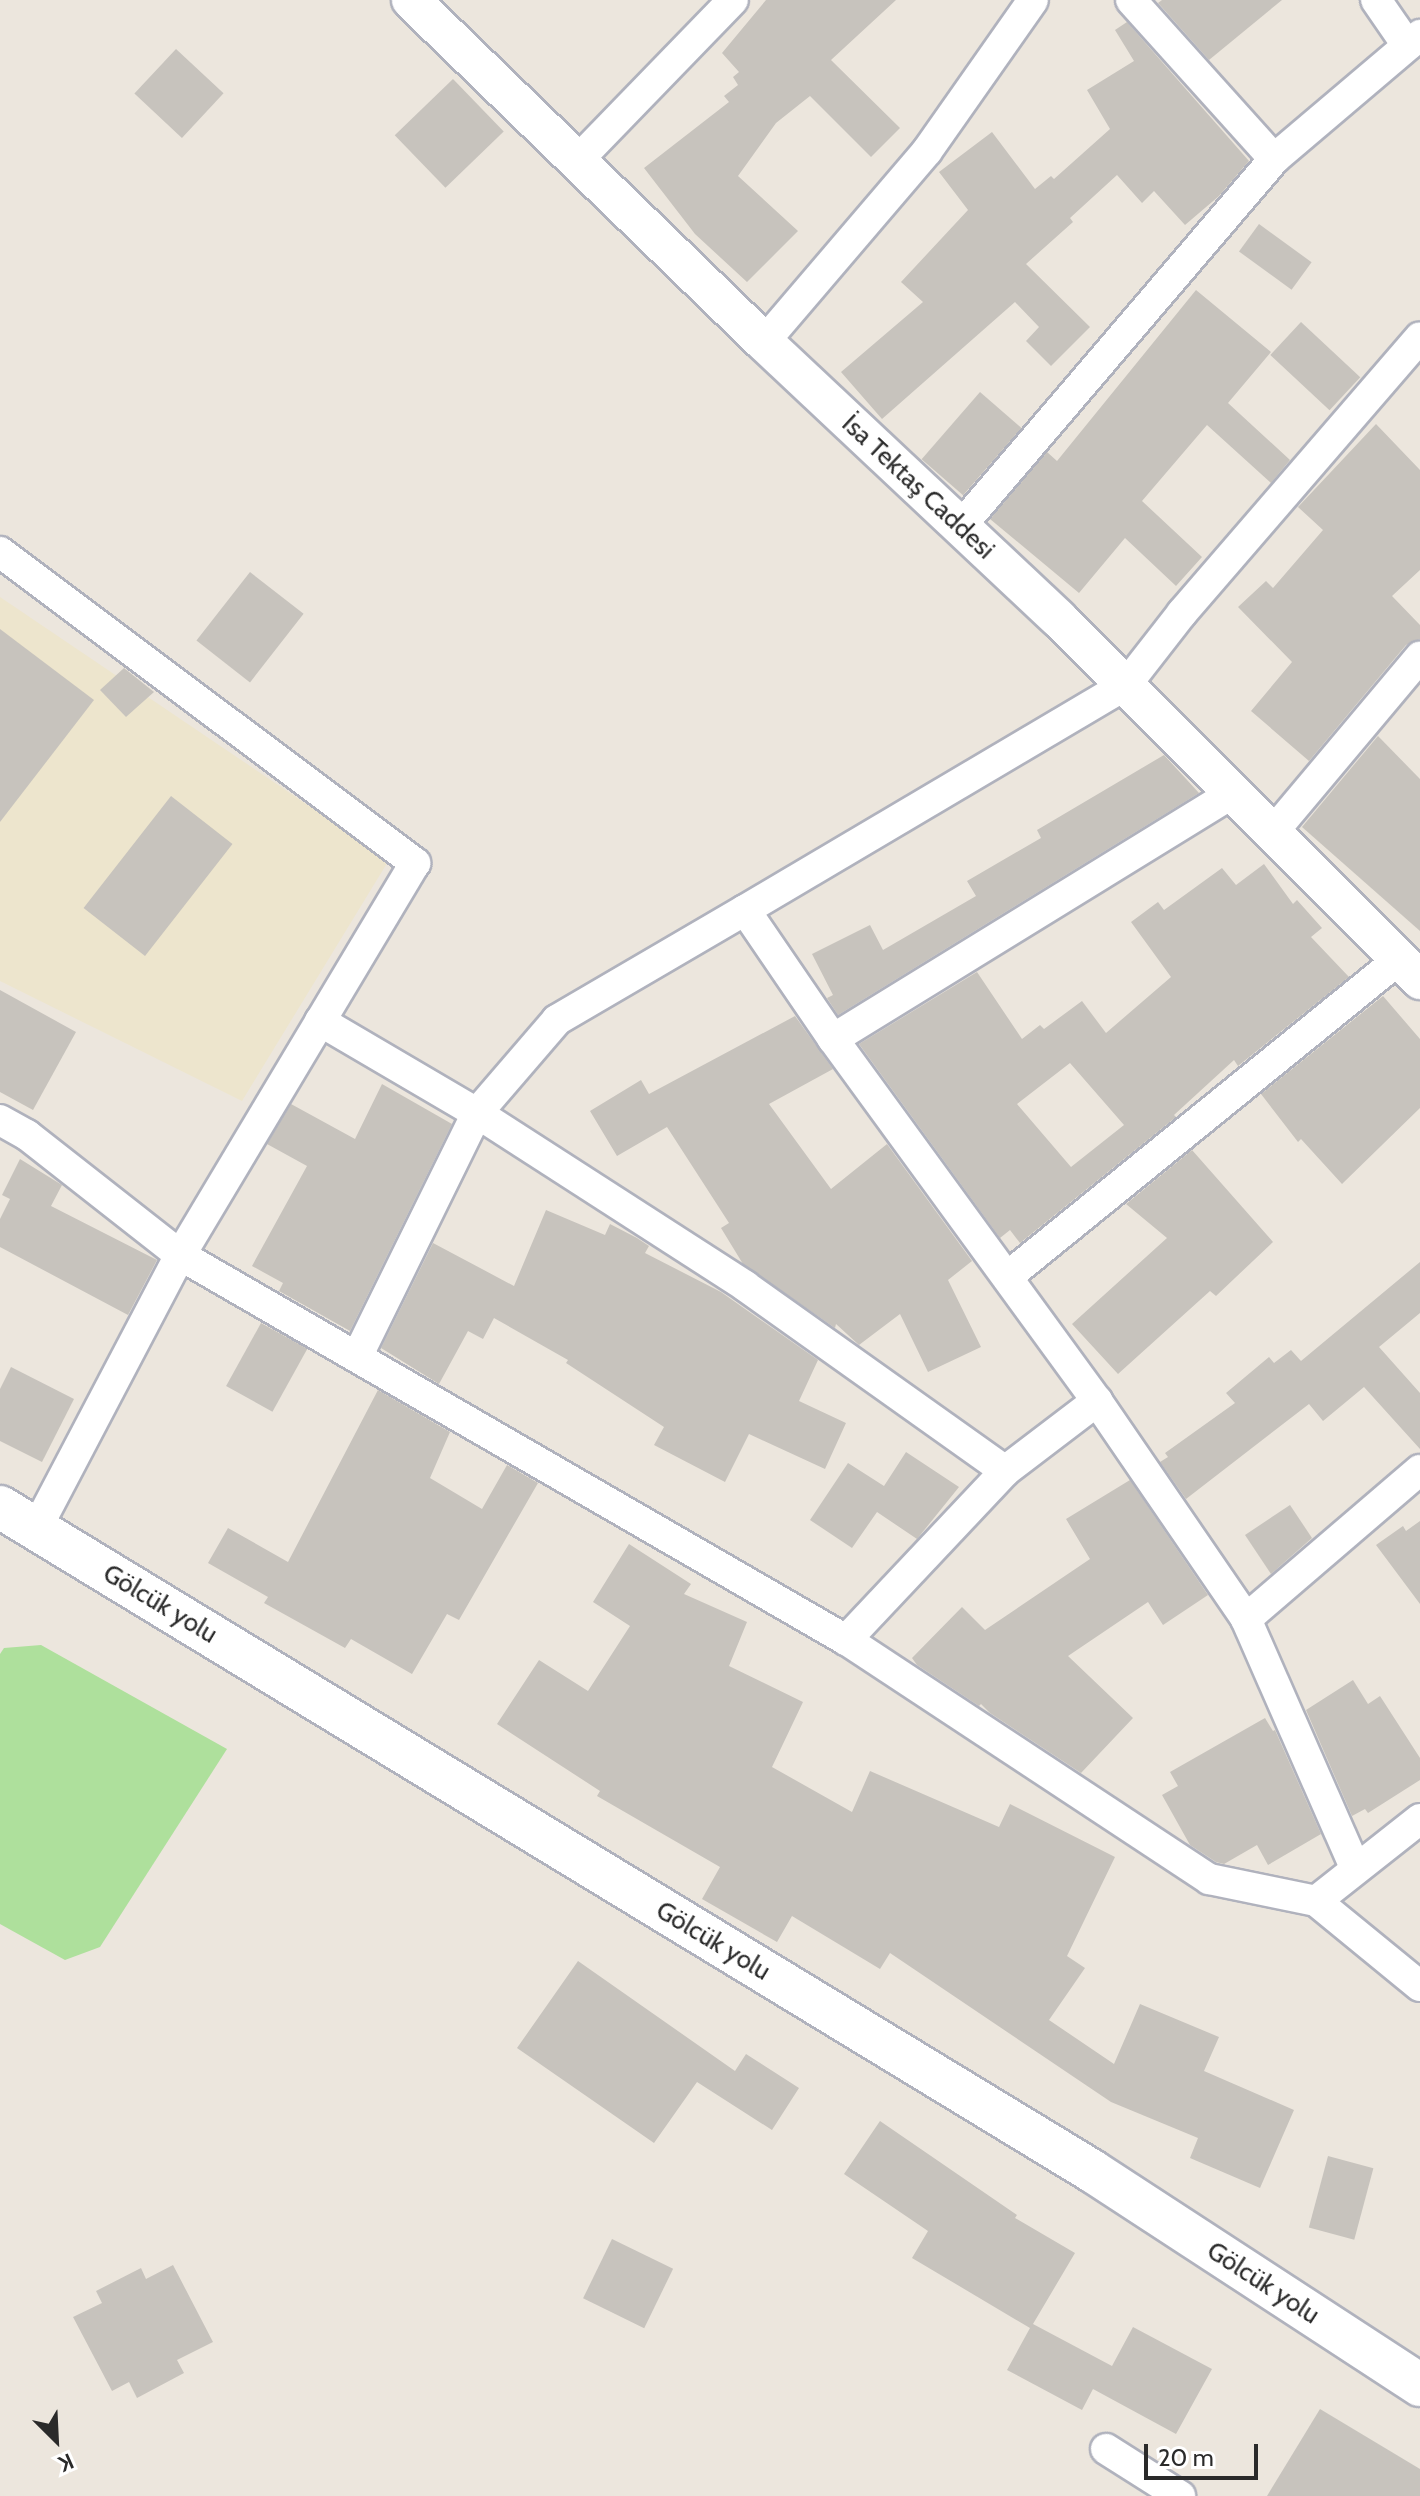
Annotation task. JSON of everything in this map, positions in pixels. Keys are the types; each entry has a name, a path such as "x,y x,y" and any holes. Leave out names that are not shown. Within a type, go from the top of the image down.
{"main road":[{"name":"Gölcük yolu","path":"0,1507 1092,2171 1420,2385"}],"street":[{"path":"577,161 733,0"},
{"path":"764,342 927,151 1033,0"},
{"path":"1131,0 1274,159"},
{"path":"960,527 1274,159 1414,40 1376,0"},
{"name":"İsa Tektaş Caddesi","path":"428,6 577,161 1126,685 1414,973"},
{"path":"357,1357 477,1113 557,1020 1126,685 1182,613 1420,337"},
{"path":"0,552 415,863 180,1255 36,1529"},
{"path":"1273,832 1420,657"},
{"path":"833,1039 1235,792"},
{"path":"745,910 833,1039 1097,1401 1246,1619 1355,1867"},
{"path":"1007,1277 1414,973"},
{"path":"320,1021 477,1113 745,1286 1005,1471"},
{"path":"0,1120 27,1135 180,1255 846,1640 1209,1879 1316,1901 1420,1986"},
{"path":"846,1640 1005,1471 1097,1401"},
{"path":"1246,1619 1420,1470"},
{"path":"1316,1901 1355,1867 1420,1819"},
{"path":"1106,2449 1180,2496"}],"shaded area":[{"path":"0,597 389,860 242,1101 0,981"}],"green space":[{"path":"41,1645 227,1749 100,1947 65,1960 0,1924 0,1654 4,1648"}],"building":[{"path":"766,0 896,0 831,60 900,128 871,157 810,96 776,123 738,176 798,231 747,282 695,234 644,168 729,102 724,96 738,85 733,77 739,72 722,53"},
{"path":"1162,0 1282,0 1209,60 1158,3"},
{"path":"1127,22 1249,161 1219,196 1185,225 1154,191 1142,203 1117,175 1070,218 1073,222 1026,264 1090,327 1051,366 1026,341 1039,327 1015,302 882,419 841,372 923,302 901,282 968,210 939,172 992,132 1035,189 1051,176 1054,179 1110,129 1087,90 1134,61 1115,30"},
{"path":"176,49 224,93 182,138 134,94"},
{"path":"453,79 504,132 445,188 395,135"},
{"path":"1259,224 1312,262 1292,290 1239,252"},
{"path":"1196,290 1271,352 1228,403 1290,460 1271,483 1207,425 1142,501 1202,557 1176,586 1125,538 1079,593 990,519 1047,452 1057,461"},
{"path":"1301,322 1360,377 1330,410 1270,355"},
{"path":"980,392 1022,428 963,495 922,459"},
{"path":"1376,424 1420,470 1420,570 1392,596 1420,625 1420,639 1406,645 1309,761 1251,711 1292,662 1238,607 1266,581 1273,588 1323,530 1298,507"},
{"path":"250,572 304,614 250,682 196,641"},
{"path":"0,629 94,700 0,822"},
{"path":"124,668 154,692 126,717 100,690"},
{"path":"1378,736 1420,779 1420,931 1302,827"},
{"path":"1164,755 1199,793 838,1015 827,998 833,995 812,954 870,925 883,950 976,896 967,881 1041,838 1037,830"},
{"path":"171,796 232,844 145,956 84,908"},
{"path":"1264,864 1293,904 1297,900 1322,928 1311,937 1349,977 1238,1066 1234,1060 1174,1115 1176,1117 1020,1243 1010,1230 1000,1238 859,1044 977,972 1022,1039 1040,1025 1044,1029 1082,1001 1106,1033 1171,977 1131,922 1158,902 1164,910 1222,868 1236,885","holes":["1070,1063 1124,1125 1071,1167 1017,1104"]},
{"path":"0,990 76,1032 33,1110 0,1092"},
{"path":"1383,996 1420,1039 1420,1108 1342,1184 1301,1139 1298,1142 1261,1094"},
{"path":"795,1016 833,1069 769,1104 831,1189 887,1144 972,1261 948,1280 981,1347 928,1372 900,1314 859,1345 836,1324 835,1328 743,1264 721,1228 729,1223 667,1127 617,1156 590,1111 641,1080 649,1094"},
{"path":"382,1084 452,1124 350,1331 279,1291 283,1283 252,1266 307,1166 267,1144 291,1104 355,1139"},
{"path":"1192,1150 1273,1242 1216,1296 1210,1291 1118,1374 1072,1324 1167,1238 1126,1204"},
{"path":"20,1159 62,1185 51,1206 157,1260 128,1315 0,1247 0,1219 10,1199 2,1195"},
{"path":"546,1210 605,1235 610,1224 637,1238 649,1246 645,1253 721,1292 818,1360 799,1401 846,1423 825,1469 749,1434 725,1482 654,1445 664,1427 566,1363 568,1360 494,1318 483,1339 468,1331 439,1384 381,1348 433,1243 514,1286"},
{"path":"1420,1262 1420,1313 1379,1347 1420,1393 1420,1449 1364,1387 1323,1421 1309,1404 1186,1499 1160,1462 1168,1457 1165,1453 1235,1403 1226,1393 1269,1357 1274,1363 1291,1350 1301,1361"},
{"path":"261,1323 307,1349 272,1412 226,1386"},
{"path":"11,1367 74,1399 42,1462 0,1441 0,1389"},
{"path":"378,1390 450,1432 430,1478 482,1509 507,1465 538,1483 459,1620 447,1614 412,1674 351,1639 345,1648 264,1603 268,1597 208,1563 228,1528 288,1562"},
{"path":"906,1452 959,1487 917,1539 877,1512 852,1548 810,1520 848,1463 884,1486"},
{"path":"1130,1480 1208,1595 1163,1625 1148,1602 1068,1656 1133,1718 1081,1773 981,1704 979,1706 917,1665 912,1658 962,1607 985,1630 1090,1559 1066,1519"},
{"path":"1290,1505 1312,1538 1271,1574 1245,1535"},
{"path":"1420,1521 1420,1604 1376,1545 1403,1526 1406,1531"},
{"path":"629,1544 691,1584 684,1594 747,1622 729,1666 803,1702 772,1767 852,1812 870,1771 999,1827 1010,1804 1115,1857 1067,1956 1085,1968 1049,2020 1114,2064 1140,2004 1219,2037 1204,2071 1294,2110 1260,2188 1190,2158 1198,2138 1111,2102 890,1953 880,1969 792,1916 777,1942 702,1899 720,1867 597,1796 600,1791 497,1724 539,1660 588,1691 630,1626 593,1602"},
{"path":"1353,1680 1368,1704 1380,1696 1420,1758 1420,1780 1368,1813 1365,1809 1352,1816 1306,1710"},
{"path":"1265,1718 1275,1730 1321,1834 1268,1865 1257,1845 1224,1864 1216,1862 1190,1845 1162,1795 1178,1786 1170,1772"},
{"path":"578,1961 735,2071 746,2054 799,2088 772,2130 697,2082 654,2143 517,2048"},
{"path":"880,2121 1017,2215 1015,2218 1075,2253 1033,2324 1112,2366 1133,2327 1212,2369 1176,2434 1093,2389 1082,2410 1007,2370 1030,2328 912,2258 928,2231 844,2174"},
{"path":"1328,2156 1373,2168 1354,2240 1309,2227"},
{"path":"612,2239 673,2269 644,2328 583,2298"},
{"path":"173,2265 213,2342 177,2360 184,2373 137,2398 129,2382 112,2391 73,2317 102,2303 96,2291 141,2268 146,2279"},
{"path":"1320,2409 1420,2469 1420,2496 1267,2496"}]}
